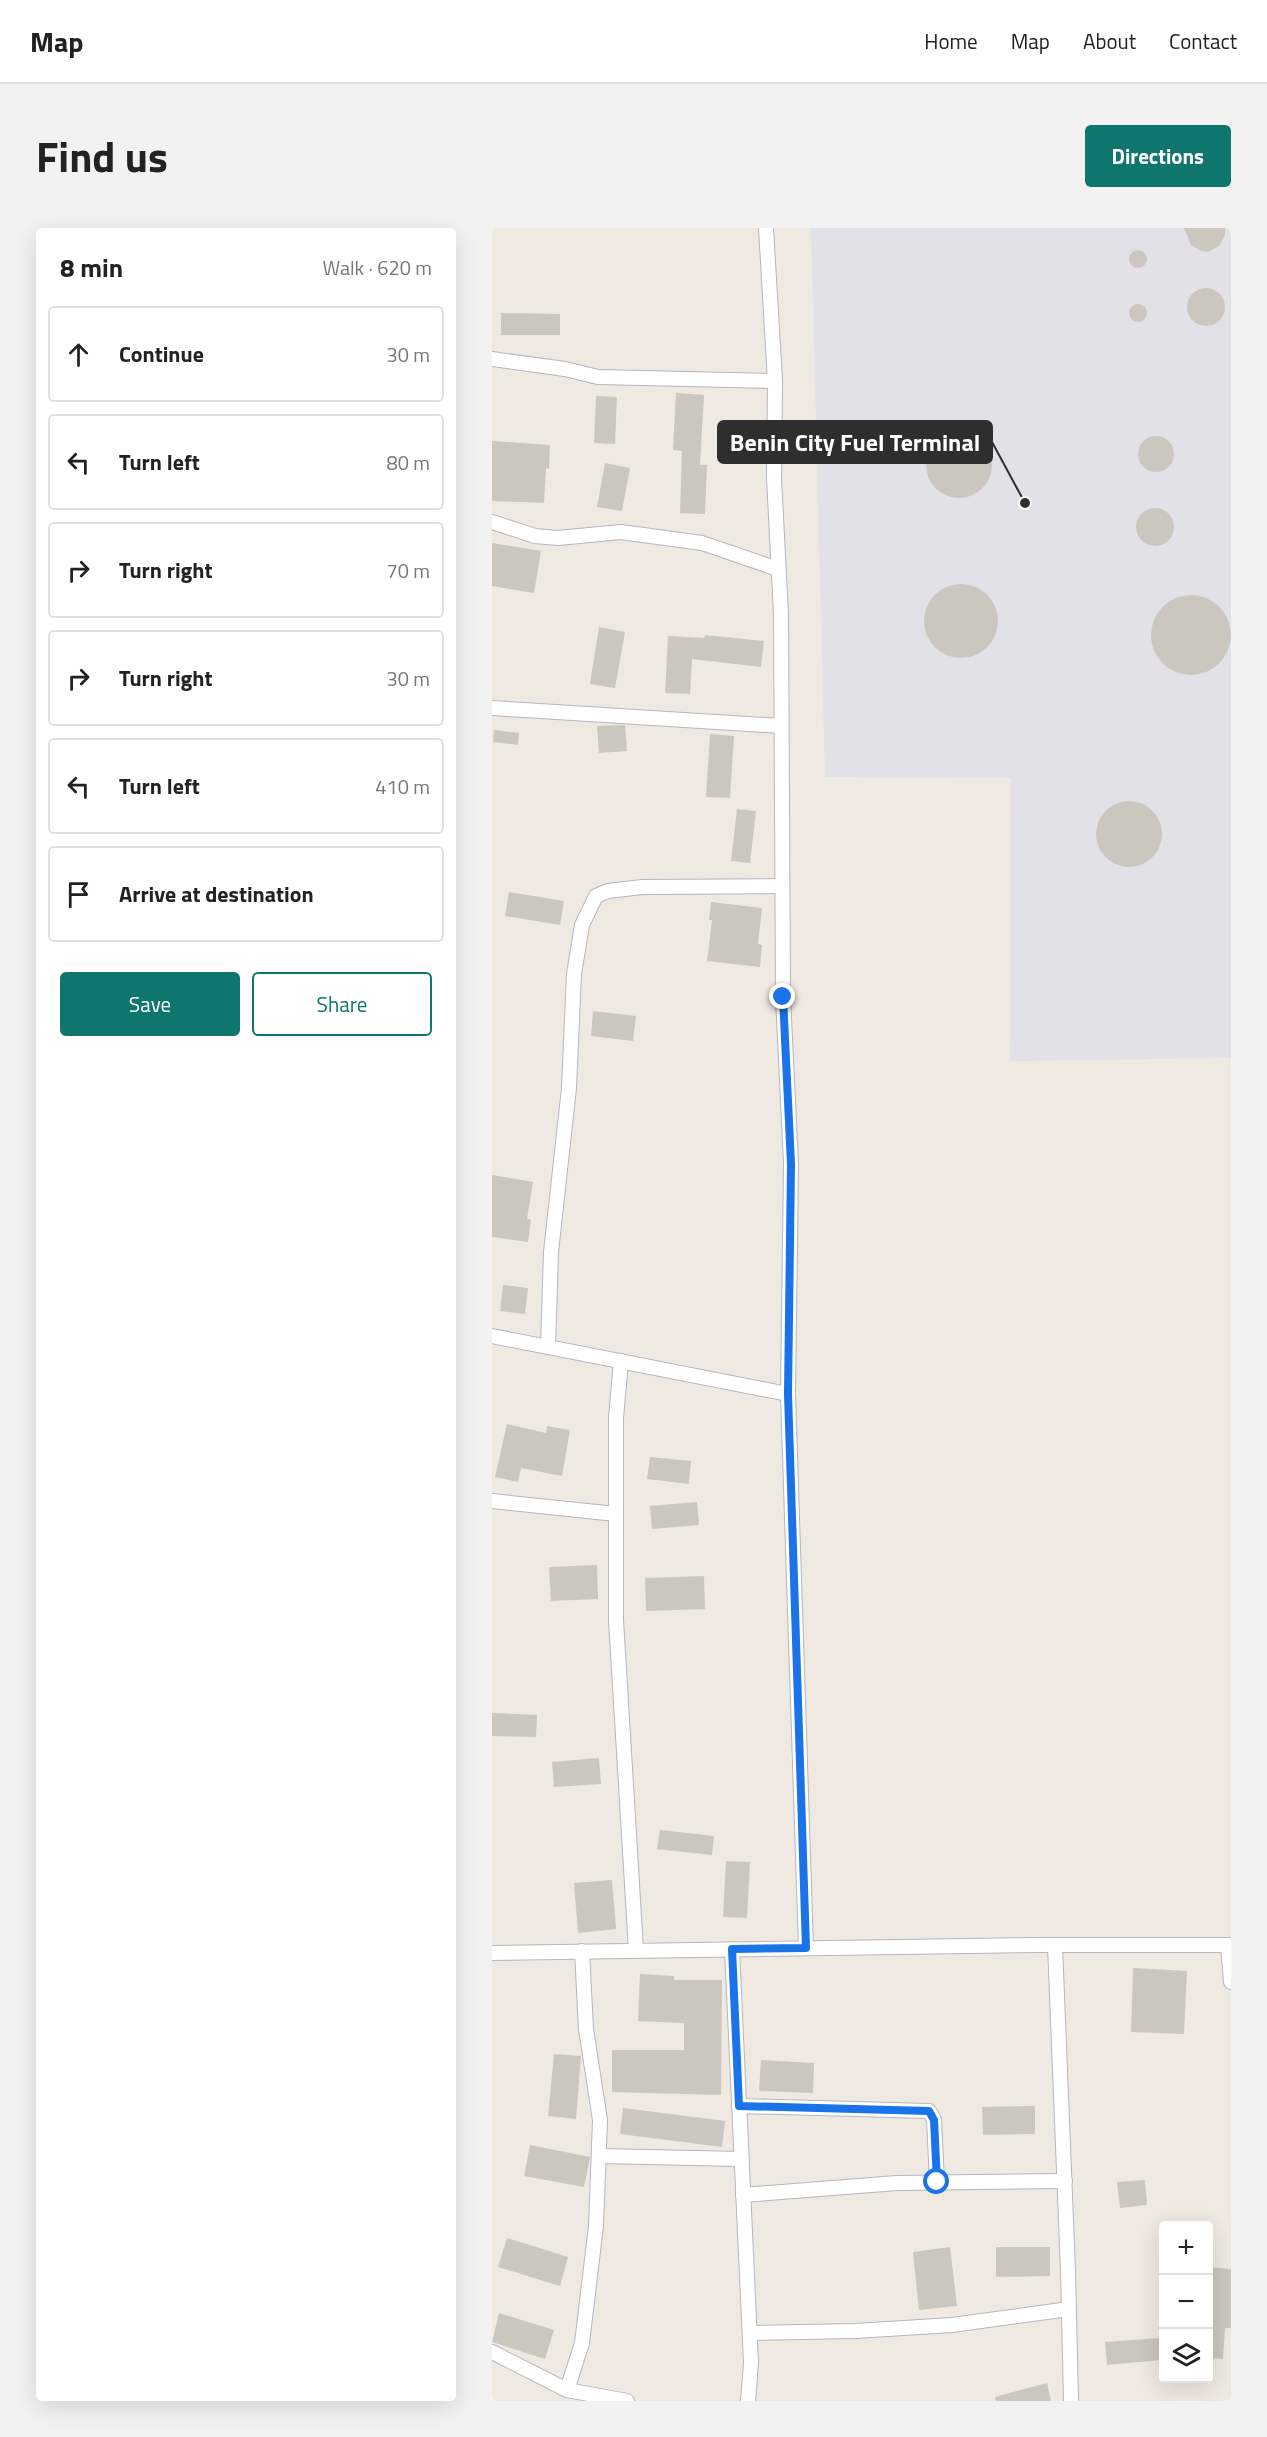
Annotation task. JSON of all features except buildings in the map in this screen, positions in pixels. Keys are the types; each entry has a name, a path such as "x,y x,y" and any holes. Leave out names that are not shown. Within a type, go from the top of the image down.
{"street":[{"path":"766,228 775,381 774,478 781,726 783,997 791,1164 788,1394 806,1948"},
{"path":"492,359 565,369 598,377 775,381"},
{"path":"492,522 535,536 558,538 621,532 702,543 778,569"},
{"path":"492,708 781,726"},
{"path":"548,1347 551,1252 568,1088 574,974 582,925 596,896 608,891 642,887 782,886"},
{"path":"492,1336 788,1394"},
{"path":"621,1361 616,1418 616,1620 636,1950"},
{"path":"492,1501 616,1514"},
{"path":"1055,1945 1071,2401"},
{"path":"492,1953 1055,1945 1230,1945 1231,1982"},
{"path":"732,1949 750,2334 751,2363 748,2401"},
{"path":"567,2390 582,2343 596,2226 599,2156 600,2120 586,2029 582,1951"},
{"path":"739,2106 929,2111 934,2120 937,2182"},
{"path":"599,2156 741,2159"},
{"path":"743,2195 897,2183 1065,2181"},
{"path":"750,2334 952,2325 1069,2309"},
{"path":"492,2352 567,2390 627,2401"}],"shaded area":[{"path":"811,228 1231,228 1231,1058 1010,1061 1011,778 825,777"}],"place":[{"name":"Benin City Fuel Terminal","path":"1025,503"}],"route":[{"path":"783,997 791,1164 788,1394 806,1948 732,1949 739,2106 929,2111 934,2120 937,2182"}]}
